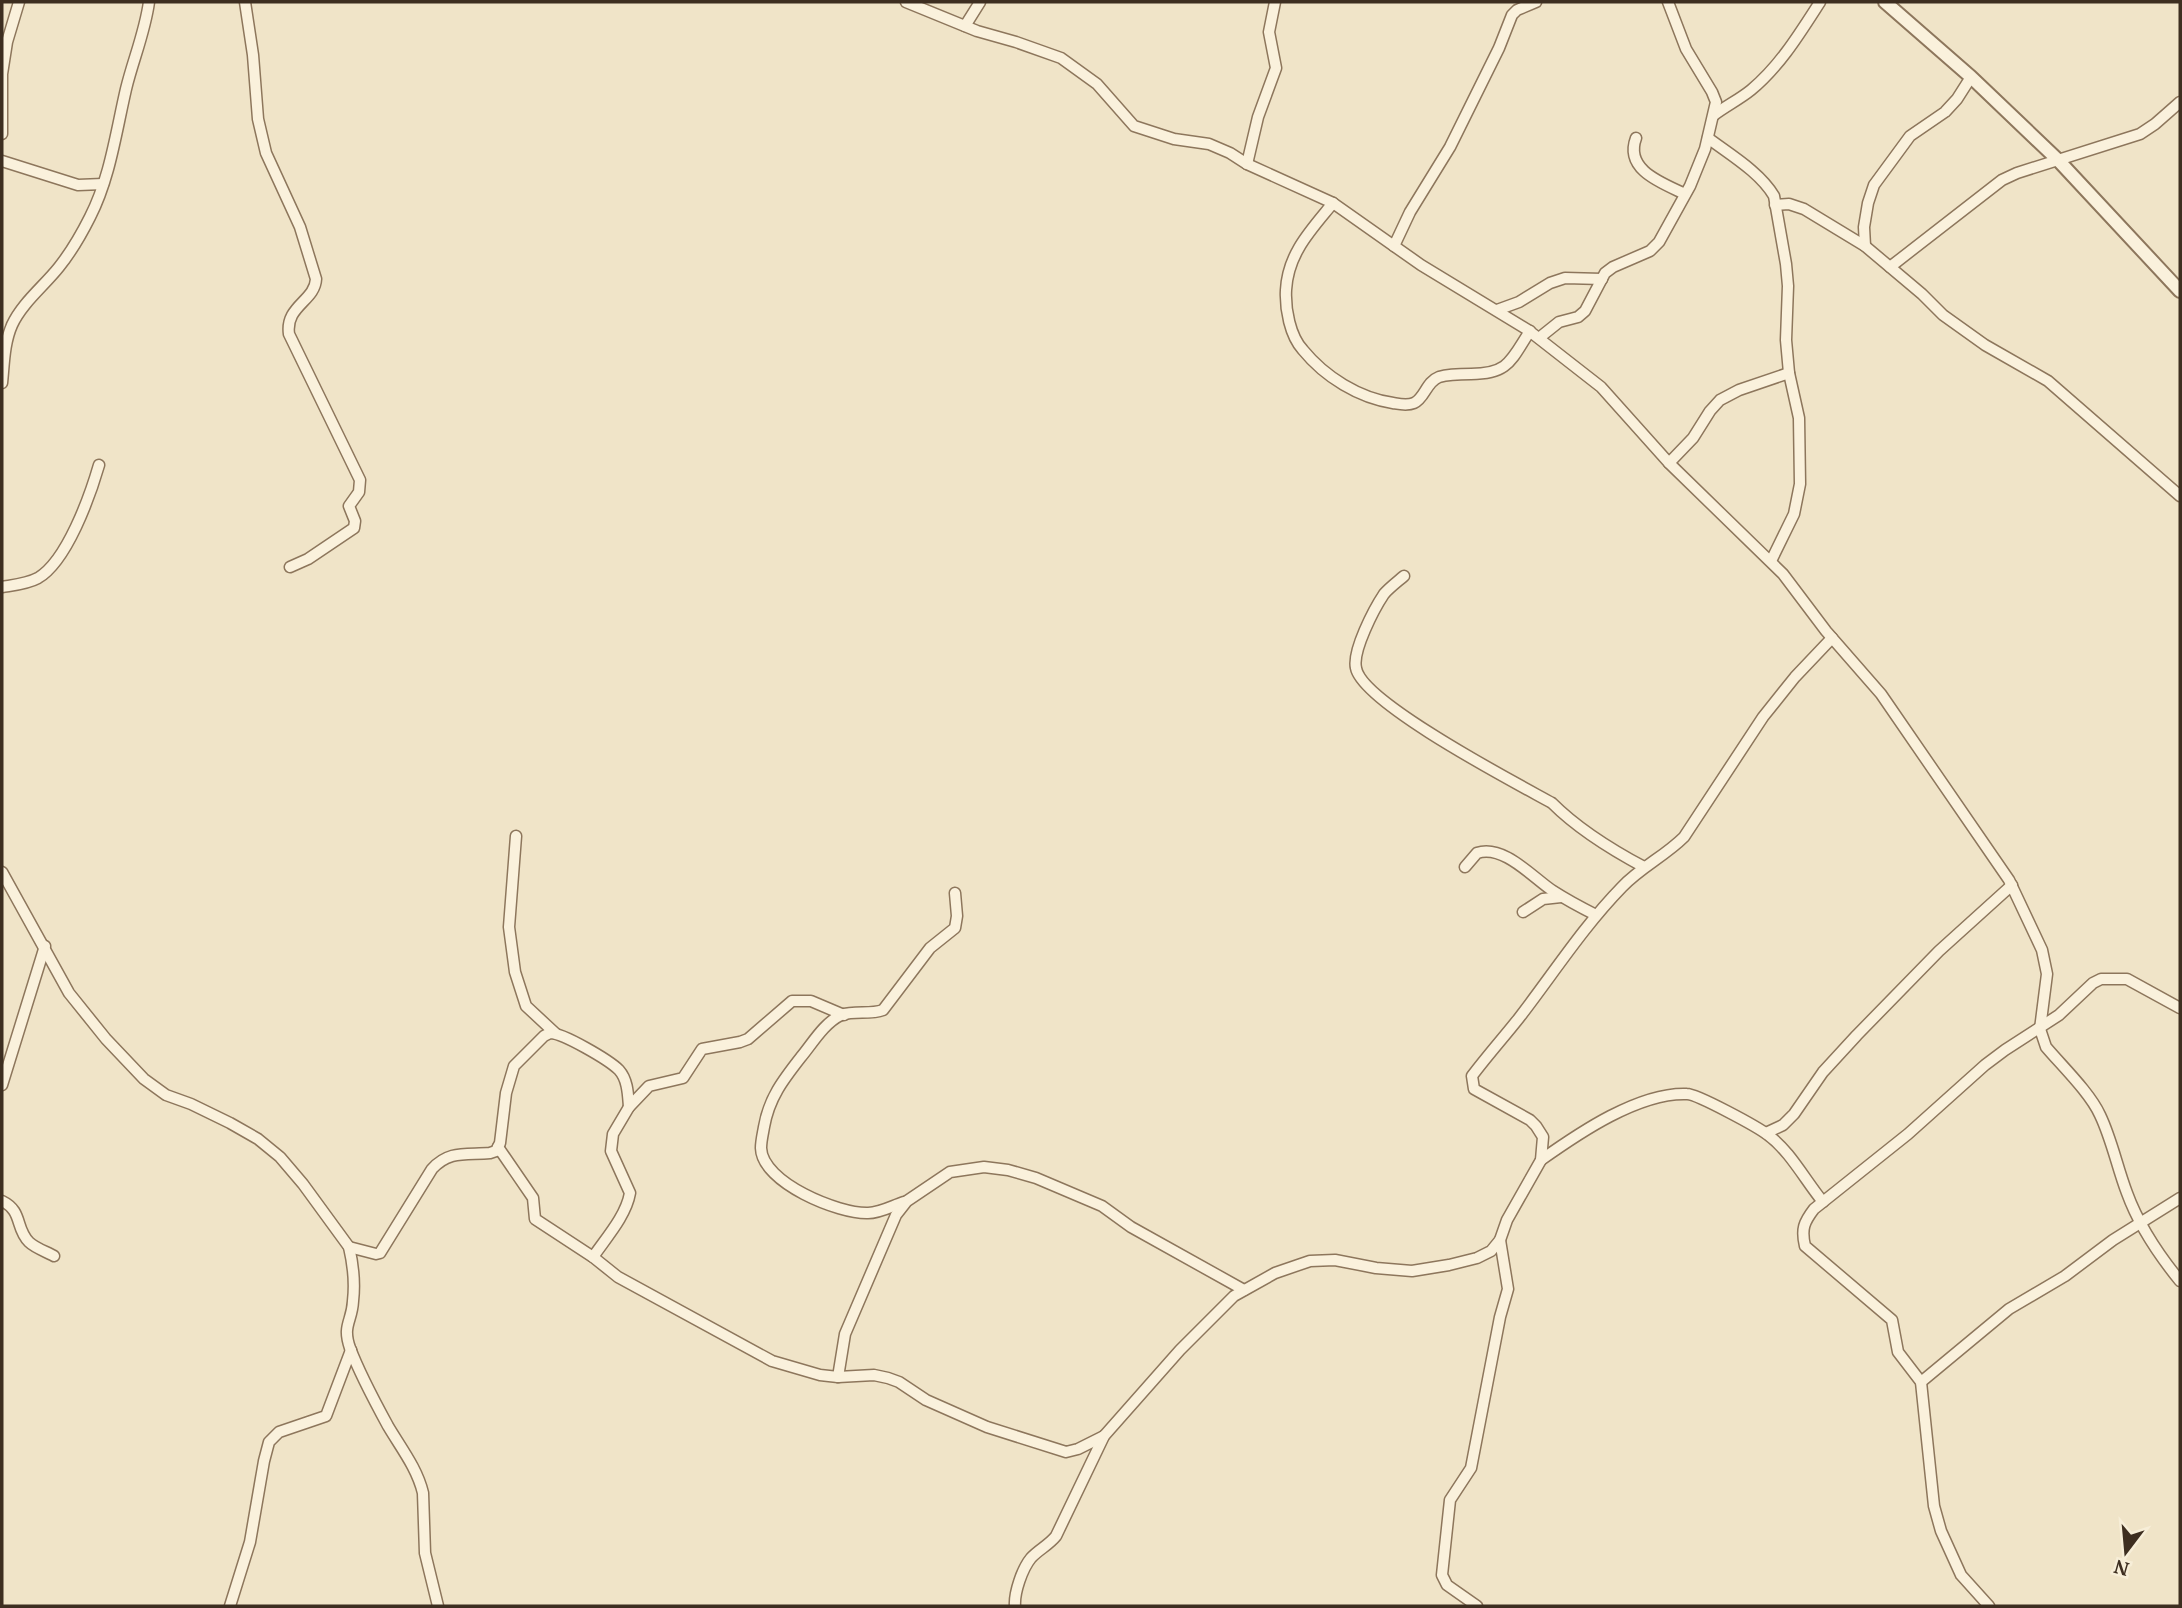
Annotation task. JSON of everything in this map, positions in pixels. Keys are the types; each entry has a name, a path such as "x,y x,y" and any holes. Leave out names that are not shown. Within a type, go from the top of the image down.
{"street":[{"path":"2,134 2,74 7,42 19,2"},
{"path":"2,383 6,346 12,324 60,266 94,209 118,133 149,2"},
{"path":"245,2 258,119 266,153 300,227 316,279 316,286 289,319 289,334 360,480 359,492 349,506 355,521 354,528 308,559 290,567"},
{"path":"906,2 989,36 1016,42 1061,58 1097,84 1134,126 1230,153 1247,164 1332,203 1421,265 1535,335 1601,387 1669,463 1783,573 1832,639 1881,694 2012,885 2042,950 2047,974 2040,1028 2046,1047 2099,1111 2140,1223 2153,1246 2180,1281"},
{"path":"965,26 980,2"},
{"path":"1247,164 1258,117 1276,68 1269,32 1275,2"},
{"path":"1394,246 1410,212 1450,147 1499,48 1512,15 1536,2"},
{"path":"1332,203 1295,252 1285,292 1294,336 1302,349 1325,372 1356,392 1378,401 1402,405 1414,403 1437,377 1496,372 1507,366 1535,335 1559,322 1578,317 1585,311 1605,273 1650,251 1659,242 1702,156 1716,102 1713,92 1686,49 1668,2"},
{"path":"1714,115 1751,90 1774,67 1793,44 1819,2"},
{"path":"1885,2 1971,77 2058,160 2180,290"},
{"path":"1865,246 1864,227 1874,186 1910,136 1945,112 1971,77"},
{"path":"1890,267 2002,180 2147,131 2180,102"},
{"path":"1636,138 1633,152 1638,166 1685,194"},
{"path":"1708,138 1770,188 1787,275 1786,340 1789,373 1799,418 1800,484 1794,513 1770,561"},
{"path":"2,161 78,185 103,184"},
{"path":"1775,205 1789,204 1804,209 1865,246 1953,323 2048,382 2180,496"},
{"path":"1497,310 1519,302 1550,283 1565,278 1602,279"},
{"path":"1669,463 1693,438 1720,400 1739,390 1789,373"},
{"path":"2,587 38,578 57,561 86,502 99,465"},
{"path":"1404,576 1385,593 1373,614 1356,655 1355,667 1359,678 1411,721 1552,803 1616,852 1644,867"},
{"path":"1016,1604 1025,1568 1032,1557 1056,1536 1104,1436 1180,1350 1234,1296 1275,1273 1310,1261 1335,1260 1376,1268 1412,1271 1478,1258 1492,1251 1541,1160 1543,1137 1536,1126 1474,1089 1471,1078 1596,915 1620,888 1644,867 1669,852 1684,837 1763,717 1795,677 1832,639"},
{"path":"516,836 509,927 515,972 526,1006 555,1033 618,1069 628,1090 629,1107"},
{"path":"1465,866 1477,853 1491,852 1522,866 1563,897 1596,915"},
{"path":"2,872 69,993 87,1017 145,1079 166,1095 230,1123 258,1139 280,1157 349,1247 354,1298 346,1334 351,1350 388,1425 416,1470 421,1484 425,1553 438,1606"},
{"path":"1766,1133 1783,1125 1794,1114 1823,1072 1857,1035 1938,951 2012,885"},
{"path":"955,893 955,929 930,948 883,1010 844,1015 832,1022 778,1086 766,1114 761,1152 774,1172 800,1194 859,1213 869,1213 907,1201 950,1172 984,1167 1017,1172 1102,1206 1131,1227 1244,1290"},
{"path":"1523,912 1543,899 1563,897"},
{"path":"2,1085 44,946"},
{"path":"1989,1606 1961,1575 1941,1531 1934,1506 1921,1382 1898,1352 1892,1320 1805,1245 1802,1233 1804,1222 1822,1202 1908,1134 1985,1065 2059,1015 2093,983 2101,979 2127,979 2180,1008"},
{"path":"593,1257 628,1203 630,1193 611,1152 613,1134 629,1107 649,1086 683,1078 702,1049 748,1039 792,1001 811,1001 844,1015"},
{"path":"555,1033 544,1036 514,1066 506,1093 499,1147 533,1198 535,1219 618,1277 772,1361 838,1377 861,1374 888,1378 926,1400 987,1427 1066,1452 1104,1436"},
{"path":"1541,1160 1599,1121 1650,1100 1689,1094 1766,1133 1787,1154 1822,1202"},
{"path":"349,1247 380,1253 440,1160 450,1156 490,1153 499,1147"},
{"path":"1921,1382 2009,1310 2065,1276 2113,1240 2180,1198"},
{"path":"2,1201 13,1208 30,1243 54,1256"},
{"path":"838,1377 845,1334 896,1215 907,1201"},
{"path":"1477,1606 1447,1585 1442,1575 1450,1500 1471,1468 1500,1317 1508,1289 1500,1240"},
{"path":"230,1606 250,1542 269,1442 279,1432 326,1416 351,1350"}]}
